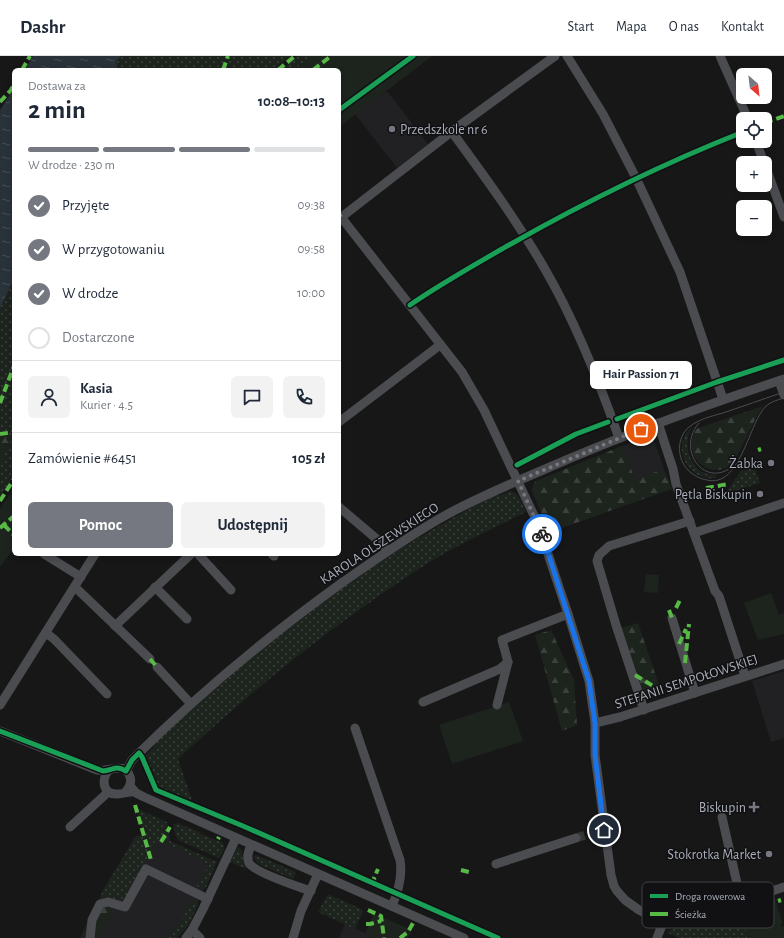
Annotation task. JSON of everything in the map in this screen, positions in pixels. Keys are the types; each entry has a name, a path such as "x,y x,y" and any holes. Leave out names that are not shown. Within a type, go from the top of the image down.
{"street":[{"path":"341,217 452,132 555,56"},
{"path":"567,56 603,114 633,171 680,272 723,399"},
{"path":"720,56 745,112"},
{"path":"452,132 495,191 546,271 562,301 588,358 619,438"},
{"path":"772,184 784,217"},
{"path":"341,219 462,372 484,410 543,536 589,681 595,723 595,755 612,882 617,891 625,900 642,912"},
{"path":"341,420 440,344"},
{"path":"782,380 784,395"},
{"name":"KAROLA OLSZEWSKIEGO","path":"124,769 191,704 301,613 388,551 446,516 482,497 619,438 723,399 782,380"},
{"path":"658,423 673,469 676,484 715,591 719,596 745,676"},
{"path":"694,533 784,503"},
{"path":"341,509 379,541 388,551"},
{"path":"644,710 597,561 599,555 609,546 690,521"},
{"path":"47,556 80,577"},
{"path":"0,705 94,556"},
{"path":"115,626 189,556"},
{"path":"200,556 232,590"},
{"path":"75,587 150,659"},
{"path":"155,588 187,619"},
{"path":"497,706 508,662 502,640 568,614"},
{"path":"672,618 694,693"},
{"path":"46,633 54,639 107,694"},
{"path":"424,702 500,669 508,662"},
{"name":"STEFANII SEMPOŁOWSKIEJ","path":"595,723 644,710 784,664"},
{"path":"157,667 191,704"},
{"path":"355,728 400,860 402,871 392,906"},
{"path":"0,731 106,773"},
{"path":"108,793 104,783 106,773 114,768 124,769 130,775 131,790"},
{"path":"70,827 108,793 119,794 131,790 251,845 464,938"},
{"path":"722,817 737,882"},
{"path":"592,834 604,830"},
{"path":"186,938 192,930 208,899 236,838"},
{"path":"496,864 576,838"},
{"path":"251,845 248,855 248,860 251,866 311,891"},
{"path":"90,938 92,920 100,904 108,902 125,907 146,869 208,899"},
{"path":"293,938 301,911 318,874"},
{"path":"774,890 784,887"},
{"path":"657,938 661,928"},
{"path":"192,930 200,938"}],"shaded area":[{"name":"Przedszkole nr 6","path":"387,91 428,144 397,168 355,114"},
{"path":"652,435 664,469 635,480 622,446"},
{"path":"784,671 784,738 771,742 752,681"},
{"path":"148,835 215,865 186,928 176,938 80,938 105,887 136,836"},
{"path":"345,924 372,936 371,938 339,938"}],"green space":[{"path":"121,56 291,56 276,68 118,68 116,61"},
{"path":"298,56 312,56 296,68 283,68"},
{"path":"312,56 432,56 341,125 341,68 296,68"},
{"path":"12,283 12,478 0,497 0,308"},
{"path":"763,406 733,464 723,469 714,470 706,468 699,463 694,456 692,447 692,438 696,429"},
{"path":"693,426 688,438 688,451 690,458 698,469 704,473 716,475 716,478 706,478 697,474 685,461 682,452 682,443 686,434"},
{"path":"12,436 0,464 0,441"},
{"path":"622,446 635,479 664,469 672,489 550,532 532,492 536,481"},
{"path":"754,467 760,483 728,493 727,491 741,471"},
{"path":"12,491 12,551 0,567 0,509"},
{"path":"510,491 518,496 526,512 475,537 437,558 350,617 274,675 178,759 193,803 159,787 144,757 155,746 154,744 233,673 274,639 360,575 451,519 498,494 499,496"},
{"path":"646,574 659,575 658,593 644,592"},
{"path":"771,593 779,615 784,613 784,634 758,640 744,603"},
{"path":"638,623 662,694 645,700 621,628"},
{"path":"551,630 574,680 577,725 562,731 535,635"},
{"path":"509,702 523,741 452,764 439,725"},
{"path":"136,808 167,822 170,841 217,862 206,887 203,888 197,886 209,864 158,840 150,856"},
{"path":"178,823 199,832 202,835 223,843 224,849 219,858 178,840 173,824"},
{"path":"143,835 149,858 135,881 133,880 127,890 130,892 120,899 113,899 101,894 136,836"},
{"path":"239,847 247,869 229,862 235,850"},
{"path":"256,855 296,872 293,879 258,864 254,858"},
{"path":"328,894 363,911 355,929 318,912"},
{"path":"193,899 197,901 198,905 189,924 177,938 167,938 181,923"},
{"path":"776,903 783,923 781,924 782,927 784,926 784,938 749,938 745,928 774,928 774,904"},
{"path":"102,906 113,907 114,910 99,935 95,936 93,934 93,929"},
{"path":"374,914 412,930 408,938 371,938 372,936 365,933"},
{"path":"675,928 745,928 749,938 679,938 668,932"}],"water":[{"path":"33,56 121,56 116,61 118,68 26,68"},
{"path":"12,92 12,283 0,308 0,110"}],"tunnel":[{"path":"576,838 592,833"}],"tram line":[{"path":"784,392 706,418 689,427 680,443 680,454 684,465 692,474 707,480 718,480 728,475 742,454 753,428 765,407 771,402 784,398"},
{"path":"699,423 693,433 690,444 696,463 711,473 721,472 732,467"}],"marked path":[{"path":"23,68 30,56"},
{"path":"224,68 228,56"},
{"path":"280,68 295,56"},
{"path":"316,68 331,56"},
{"path":"0,102 12,88"},
{"path":"772,120 784,116"},
{"path":"0,403 12,371"},
{"path":"0,434 12,432"},
{"path":"0,501 12,482"},
{"path":"706,488 729,484"},
{"path":"0,528 12,518"},
{"path":"4,525 12,533"},
{"path":"676,608 680,600"},
{"path":"669,610 672,618"},
{"path":"685,663 689,624"},
{"path":"679,644 686,629"},
{"path":"150,659 157,667"},
{"path":"635,675 658,689"},
{"path":"135,805 151,860"},
{"path":"161,842 170,827"},
{"path":"375,885 374,878 378,869"},
{"path":"461,870 469,872"},
{"path":"368,910 381,916 384,938"},
{"path":"366,924 381,921"},
{"path":"400,938 408,932 413,923"}],"cycle path":[{"path":"341,109 413,56"},
{"path":"410,305 434,289 509,245 566,214 653,170 736,135"},
{"path":"617,419 717,382 784,360"},
{"path":"517,465 576,434 608,422"},
{"path":"0,731 103,771 117,768 126,771 132,760 139,753 156,790 243,826 498,938"}],"way so far":[{"path":"542,534 518,481 641,429"}],"place":[{"name":"Przedszkole nr 6","path":"392,129"},
{"name":"Hair Passion 71","path":"641,429"},
{"name":"Żabka","path":"771,463"},
{"name":"Pętla Biskupin","path":"760,494"},
{"name":"Biskupin","path":"754,807"},
{"name":"Stokrotka Market","path":"769,854"}],"route":[{"path":"542,534 589,681 595,723 595,755 604,830"}]}
